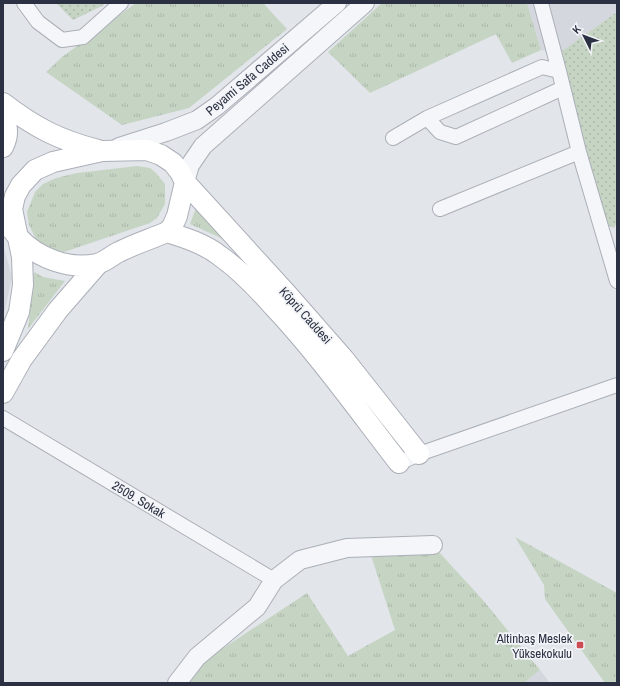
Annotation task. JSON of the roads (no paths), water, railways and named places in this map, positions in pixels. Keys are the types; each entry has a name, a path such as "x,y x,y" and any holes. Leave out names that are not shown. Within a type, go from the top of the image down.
{"main road":[{"path":"3,103 20,116 48,133 72,143 102,152"},
{"path":"3,118 6,123 8,133 3,147"},
{"name":"Köprü Caddesi","path":"102,152 147,150 161,155 173,163 185,182 340,353 419,454"},
{"path":"3,351 18,312 22,284 22,257 12,209 15,196 21,185 35,170 53,162 102,152"},
{"path":"3,393 22,359 58,310 98,264 119,251 168,232 177,216 185,182"},
{"path":"3,218 18,238 33,250 47,258 63,263 81,265 98,264"},
{"name":"Köprü Caddesi","path":"168,232 193,241 219,255 237,269 300,334 399,463"}],"street":[{"path":"24,3 38,22 62,40 83,37 121,3"},
{"name":"Peyami Safa Caddesi","path":"102,152 197,120 217,106 337,3"},
{"name":"Peyami Safa Caddesi","path":"185,182 190,165 203,146 365,3"},
{"path":"541,3 580,152 617,281"},
{"path":"393,138 427,118 542,67 559,71"},
{"path":"427,118 440,132 456,137 563,88"},
{"path":"440,209 580,152"},
{"path":"399,463 419,454 617,385"},
{"name":"2509. Sokak","path":"3,418 274,580"},
{"path":"177,683 197,658 257,607 274,580 300,560 347,548 433,545"}],"place":[{"name":"Altinbaş Meslek Yüksekokulu","path":"580,645"}]}
